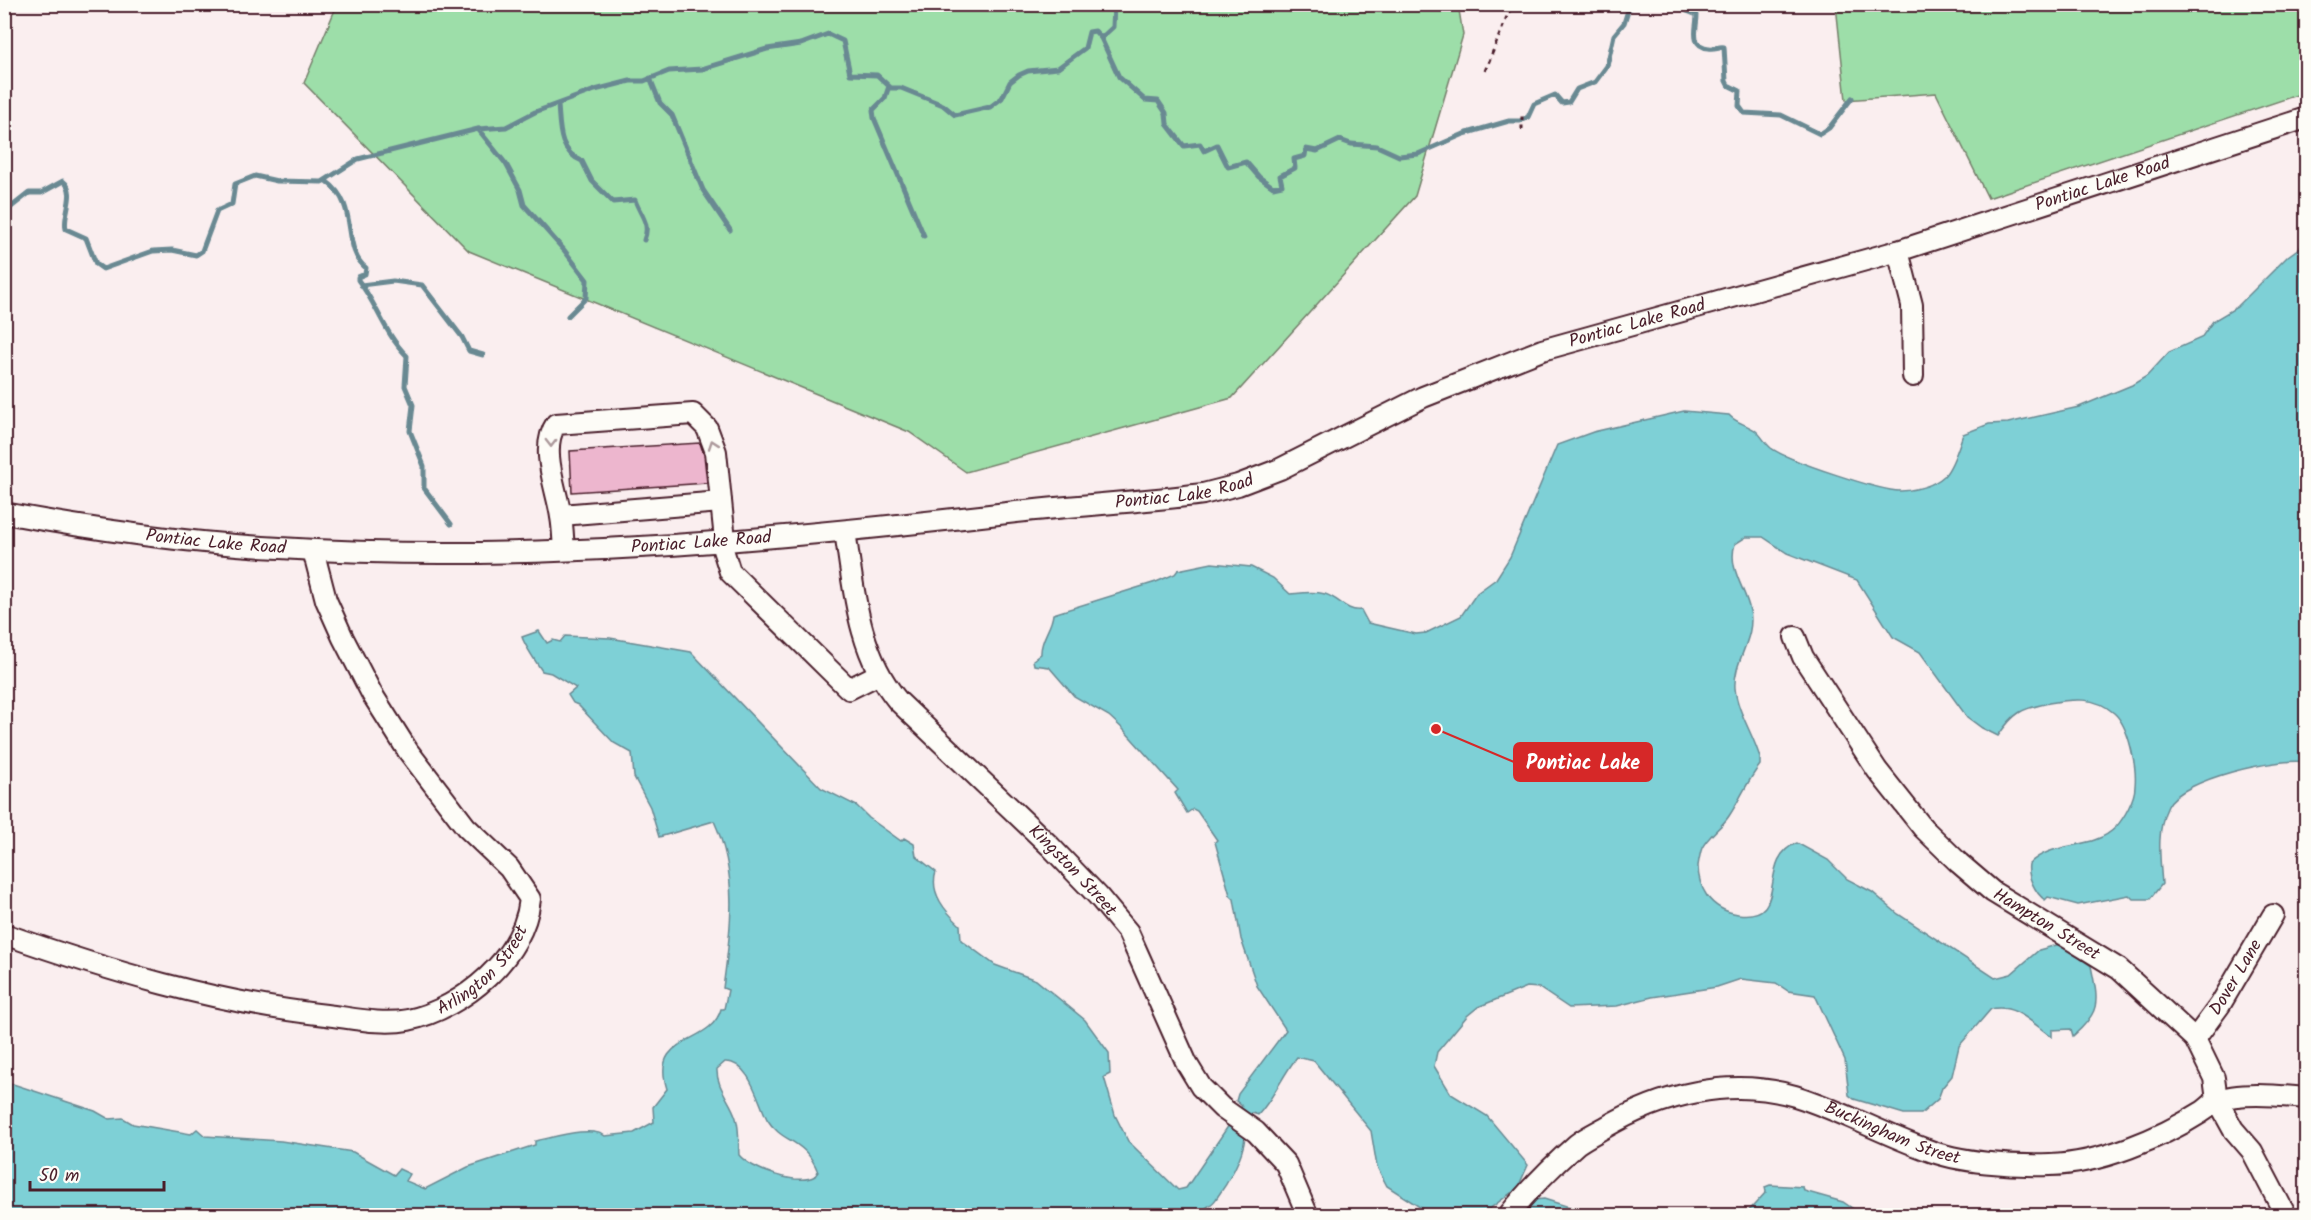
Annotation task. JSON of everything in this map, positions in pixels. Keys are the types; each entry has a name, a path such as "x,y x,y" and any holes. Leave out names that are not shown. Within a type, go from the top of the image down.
{"street":[{"name":"Pontiac Lake Road","path":"4,513 126,533 313,550 564,550 845,531 1082,505 1166,499 1238,485 1280,469 1423,396 1542,350 1898,251 2307,118"},
{"path":"1898,251 1912,305 1913,376"},
{"path":"564,550 561,515 552,482 549,434 556,424 693,414 707,428 716,452 722,540 730,572 849,689 879,674"},
{"path":"561,515 721,502"},
{"name":"Kingston Street","path":"845,531 868,654 879,674 898,701 1050,846 1098,896 1128,932 1186,1064 1201,1087 1222,1108 1256,1132 1286,1164 1308,1215"},
{"name":"Arlington Street","path":"4,934 92,965 222,999 269,1009 378,1021 408,1020 464,995 486,979 513,950 528,920 530,899 509,868 466,827 408,751 372,694 343,639 326,600 313,550"},
{"name":"Hampton Street","path":"1795,637 1803,657 1877,770 1923,828 1993,892 2119,969 2195,1039 2214,1078 2217,1100 2233,1129 2252,1151 2286,1215"},
{"name":"Dover Lane","path":"2195,1039 2220,1005 2273,915"},
{"name":"Buckingham Street","path":"1512,1211 1539,1181 1579,1143 1621,1118 1665,1099 1702,1090 1747,1088 1793,1096 1832,1109 1927,1150 2019,1165 2052,1165 2093,1159 2138,1144 2202,1112 2217,1100 2264,1094 2307,1098"}],"path":[{"path":"1485,71 1512,4"},
{"path":"1522,113 1522,130"}],"green space":[{"path":"1458,4 1463,35 1415,196 1232,398 966,472 909,432 469,251 304,83 337,5"},
{"path":"1836,5 2306,5 2306,92 1988,198 1936,93 1846,100"}],"water":[{"path":"2306,243 2306,762 2275,763 2232,772 2191,787 2177,796 2168,806 2162,825 2160,864 2162,884 2150,899 2133,899 2129,895 2078,905 2048,897 2045,900 2035,889 2029,874 2029,864 2049,851 2096,840 2107,834 2116,827 2129,808 2135,786 2135,768 2128,737 2114,713 2091,701 2066,700 2049,703 2031,707 2019,713 1998,736 1967,717 1920,652 1893,637 1857,580 1787,553 1763,537 1746,537 1735,544 1733,562 1748,603 1751,621 1735,678 1736,697 1757,749 1760,765 1729,816 1702,848 1698,866 1700,882 1710,900 1729,912 1738,914 1754,914 1764,908 1769,899 1778,862 1785,851 1797,843 1828,860 1847,879 1872,892 1898,914 1995,978 2011,974 2039,950 2060,944 2091,966 2096,1005 2089,1019 2073,1036 2071,1029 2052,1030 2052,1037 2016,1012 2000,1008 1991,1009 1959,1046 1952,1076 1942,1088 1938,1099 1921,1114 1904,1114 1854,1099 1849,1095 1845,1060 1815,995 1788,991 1776,983 1741,979 1717,987 1652,997 1617,1006 1569,1008 1539,988 1527,987 1478,1007 1467,1016 1437,1052 1434,1066 1451,1094 1487,1116 1528,1165 1520,1183 1533,1200 1544,1199 1595,1215 1531,1215 1528,1206 1511,1193 1481,1215 1432,1215 1387,1186 1377,1167 1371,1131 1314,1061 1297,1057 1264,1108 1258,1115 1252,1113 1241,1131 1245,1137 1244,1145 1234,1170 1214,1201 1200,1215 5,1216 4,1081 95,1111 109,1119 123,1118 133,1124 191,1134 197,1129 205,1136 281,1141 353,1152 394,1175 399,1169 410,1174 406,1181 425,1189 468,1167 535,1145 535,1141 582,1132 599,1133 605,1136 634,1133 654,1122 653,1107 667,1089 664,1071 666,1058 684,1042 706,1030 715,1021 721,1009 724,1009 728,990 723,988 731,903 727,862 714,821 659,837 650,807 634,777 632,753 614,743 578,705 573,703 568,695 576,688 551,673 542,671 522,637 539,631 547,643 553,640 560,642 565,636 610,638 691,652 821,788 857,806 869,818 901,841 904,838 914,844 916,856 936,872 934,880 937,895 944,908 960,925 961,940 995,965 1036,980 1085,1020 1109,1053 1110,1074 1104,1077 1115,1115 1128,1141 1178,1190 1186,1188 1242,1106 1236,1101 1238,1094 1286,1030 1257,986 1241,939 1234,899 1230,895 1215,842 1217,840 1197,811 1193,809 1187,813 1175,793 1178,790 1109,716 1074,696 1049,667 1034,665 1033,660 1041,654 1042,643 1053,614 1156,582 1175,574 1178,570 1212,563 1251,567 1273,578 1290,594 1312,592 1325,594 1351,609 1361,610 1368,623 1416,634 1426,633 1461,616 1477,593 1496,579 1510,557 1557,445 1593,432 1684,411 1729,415 1756,431 1771,448 1796,460 1891,490 1918,488 1929,485 1944,476 1963,434 1989,424 2008,423 2079,407 2132,385 2147,376 2169,352 2201,338 2213,321 2237,307 2288,256","holes":["725,1062 734,1063 747,1075 773,1127 800,1147 813,1161 818,1172 815,1176 798,1179 776,1175 754,1166 739,1155 736,1118 717,1076 717,1069"]},
{"path":"1770,1185 1803,1187 1804,1191 1843,1202 1862,1215 1745,1215 1766,1192 1765,1187"}],"building":[{"path":"700,443 704,455 707,483 572,492 570,451"}],"waterway":[{"path":"1101,38 1113,27 1114,4"},
{"path":"4,209 10,208 29,193 41,193 63,181 69,191 66,229 86,238 96,264 103,269 153,251 172,250 196,255 202,251 217,211 232,204 235,184 255,176 277,181 322,182 358,159 478,129 506,127 535,112 595,90 630,81 644,81 669,71 702,69 767,49 801,44 828,34 843,41 850,74 877,75 891,88 901,88 943,105 955,115 990,107 1002,98 1010,82 1019,75 1028,71 1058,68 1085,48 1089,32 1095,31 1101,38 1119,77 1145,100 1158,101 1166,113 1167,124 1184,146 1200,144 1204,151 1217,145 1228,167 1246,162 1259,177 1273,187 1282,185 1280,176 1295,168 1294,159 1305,156 1306,149 1317,151 1340,140 1351,144 1377,146 1399,156 1418,154 1464,134 1509,121 1520,121 1528,117 1534,104 1555,95 1562,103 1569,102 1577,89 1595,82 1607,66 1614,35 1624,23 1630,4"},
{"path":"1682,4 1687,11 1697,15 1696,40 1699,44 1709,48 1724,47 1726,81 1728,85 1740,91 1739,106 1744,113 1781,115 1820,134 1829,128 1852,98"},
{"path":"650,78 660,103 672,115 703,190 730,230"},
{"path":"889,86 885,98 873,110 874,118 924,236"},
{"path":"558,105 564,145 574,157 582,161 592,181 613,202 635,200 646,224 644,240"},
{"path":"478,129 506,164 520,190 524,205 587,280 586,298 568,316"},
{"path":"326,181 337,191 343,202 354,249 358,259 366,268 365,274 358,277 358,280 392,338 407,356 405,386 413,405 410,431 424,466 424,488 451,524"},
{"path":"361,285 393,281 422,285 462,337 469,351 483,355"}],"place":[{"name":"Pontiac Lake","path":"1436,729"}]}
